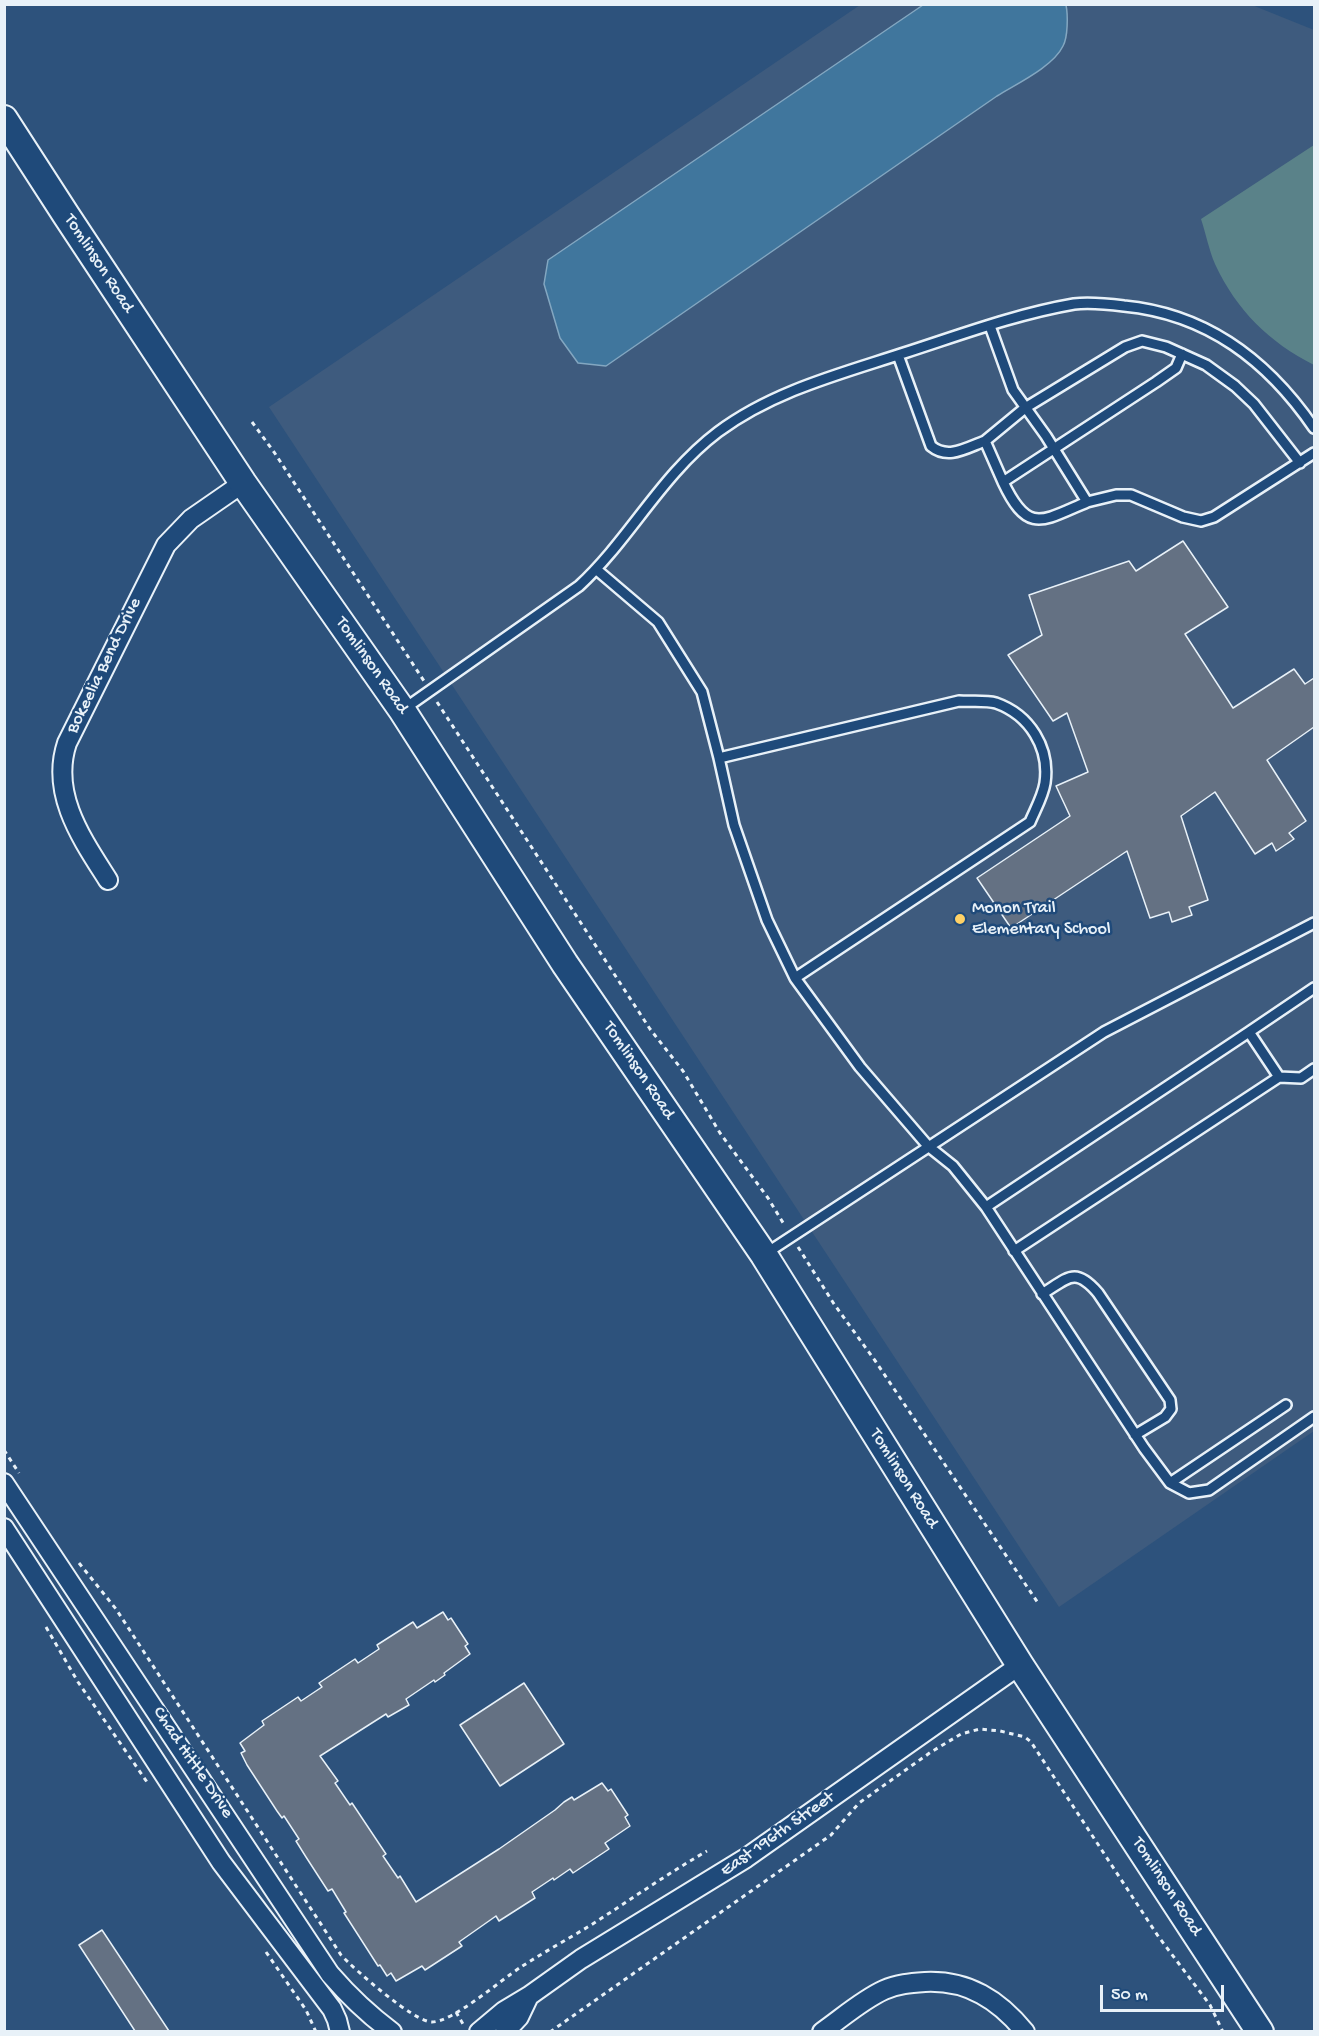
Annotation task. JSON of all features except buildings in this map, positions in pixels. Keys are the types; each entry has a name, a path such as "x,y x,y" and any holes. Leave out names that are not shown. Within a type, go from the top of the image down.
{"street":[{"name":"Tomlinson Road","path":"4,119 243,483 402,710 565,964 764,1255 1020,1665 1260,2031"},
{"name":"Bokeelia Bend Drive","path":"108,880 77,829 65,799 62,768 67,743 166,545 190,519 243,483"},
{"name":"Chad Hittle Drive","path":"4,1483 330,1974 364,2009 392,2031"},
{"name":"Chad Hittle Drive","path":"4,1528 221,1862 332,2009 340,2031"},
{"name":"East 196th Street","path":"473,2030 530,1996 591,1953 746,1858 1020,1665"},
{"path":"822,2031 883,1990 902,1984 929,1982 956,1984 981,1992 1005,2009 1025,2031"},
{"name":"East 196th Street","path":"505,2031 519,2017 530,1996"}],"lane":[{"path":"402,710 559,602 597,570 675,471 720,430 770,401 811,383 1035,312 1076,304 1104,304 1138,307 1187,320 1232,343 1255,361 1288,393 1314,429"},
{"path":"990,326 1013,390 1087,502"},
{"path":"898,355 931,446 944,454 985,441 1025,408 1125,347 1142,341 1166,347 1206,365 1235,386 1254,404 1300,463"},
{"path":"1003,482 1176,368 1182,354"},
{"path":"985,441 1012,501 1025,516 1044,520 1087,502 1116,495 1131,495 1183,517 1201,521 1214,517 1314,453"},
{"path":"597,570 658,622 702,692 734,825 767,921 795,978 860,1067 928,1146 953,1166 986,1207 1135,1435 1170,1483 1188,1493 1209,1490 1314,1418"},
{"path":"719,758 959,701 994,702 1015,712 1030,726 1046,758 1045,785 1030,822 795,978"},
{"path":"764,1255 1104,1032 1314,922"},
{"path":"986,1207 1314,988"},
{"path":"1249,1032 1279,1077"},
{"path":"1014,1251 1279,1077 1301,1078 1314,1069"},
{"path":"1042,1293 1070,1277 1077,1276 1086,1279 1098,1293 1170,1400 1171,1409 1165,1417 1135,1435"},
{"path":"1170,1483 1286,1405"}],"path":[{"path":"252,422 274,452 644,1019 683,1071 720,1133 768,1198 834,1304 883,1372 1038,1603"},
{"path":"4,1450 23,1479"},
{"path":"74,1556 116,1609 341,1955 366,1979 425,2020 438,2021 456,2012 520,1968 707,1851"},
{"path":"44,1622 78,1682 136,1767"},
{"path":"550,2031 831,1835 859,1803 931,1752 961,1734 980,1729 1013,1733 1031,1742 1158,1936 1210,2005 1223,2031"},
{"path":"456,2012 473,2030"}],"shaded area":[{"name":"Monon Trail Elementary School","path":"860,5 1252,5 1314,30 1314,1431 1059,1607 269,407"},
{"path":"923,5 1066,5 1066,37 1058,54 1043,68 997,96 606,366 578,363 560,338 544,284 548,260"}],"green space":[{"path":"1314,145 1314,365 1283,346 1244,311 1215,264 1201,219"}],"place":[{"name":"Monon Trail Elementary School","path":"960,919"}]}
